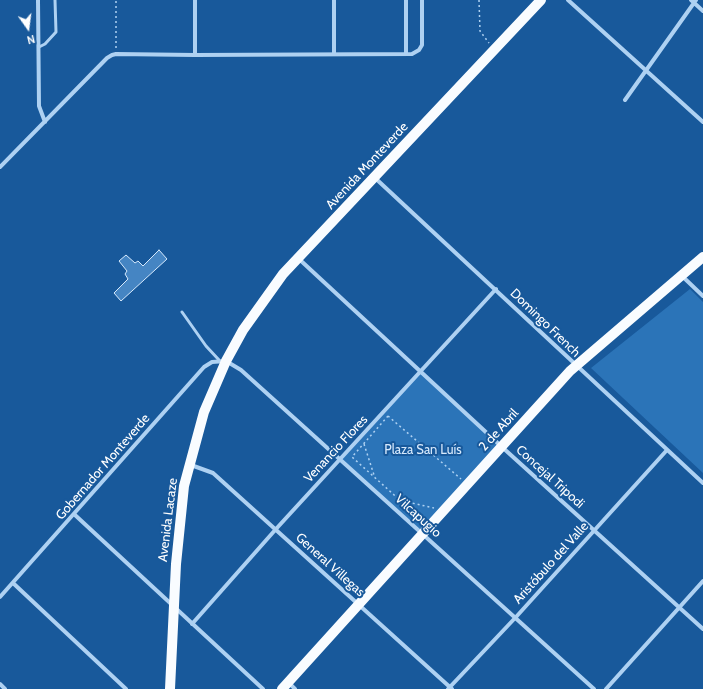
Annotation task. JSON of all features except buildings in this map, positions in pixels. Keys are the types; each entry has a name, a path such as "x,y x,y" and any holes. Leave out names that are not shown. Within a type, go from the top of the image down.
{"main road":[{"name":"Avenida Monteverde","path":"222,360 264,298 297,258 541,0"},
{"name":"2 de Abril","path":"288,687 358,604 575,366 703,257"},
{"name":"Avenida Lacaze","path":"170,689 173,607 180,514 189,464 222,360"}],"street":[{"path":"38,0 39,106 45,122"},
{"path":"195,0 195,55"},
{"path":"334,0 334,54"},
{"path":"406,0 406,53"},
{"path":"0,166 107,58 116,54 412,54 419,50 422,45 422,0"},
{"path":"568,0 703,122"},
{"path":"625,100 694,1 703,11"},
{"name":"Domingo French","path":"374,176 496,289 575,366 703,483"},
{"name":"Concejal Tripodi","path":"297,258 502,447 703,629"},
{"path":"681,276 703,296"},
{"name":"Venancio Flores","path":"192,624 276,529 496,289"},
{"name":"Vilcapugio","path":"222,360 241,370 594,689"},
{"name":"Gobernador Monteverde","path":"0,597 75,515 204,367 212,362 222,360"},
{"name":"Aristóbulo del Valle","path":"450,688 666,450"},
{"name":"General Villegas","path":"189,464 213,472 450,688"},
{"path":"75,515 263,689"},
{"path":"606,689 703,581"},
{"path":"14,583 126,689"},
{"path":"0,684 5,689"}],"lane":[{"path":"39,47 45,44 56,32 55,0"},
{"path":"182,312 206,346 222,360"}],"path":[{"path":"116,0 116,54"},
{"path":"479,0 480,31 495,50"},
{"path":"383,412 468,483"},
{"path":"388,416 352,457 426,523"},
{"path":"364,444 374,477"},
{"path":"401,501 438,509"}],"green space":[{"path":"690,289 703,302 703,473 591,368"},
{"name":"Plaza San Luís","path":"421,371 502,447 422,533 340,459"}]}
